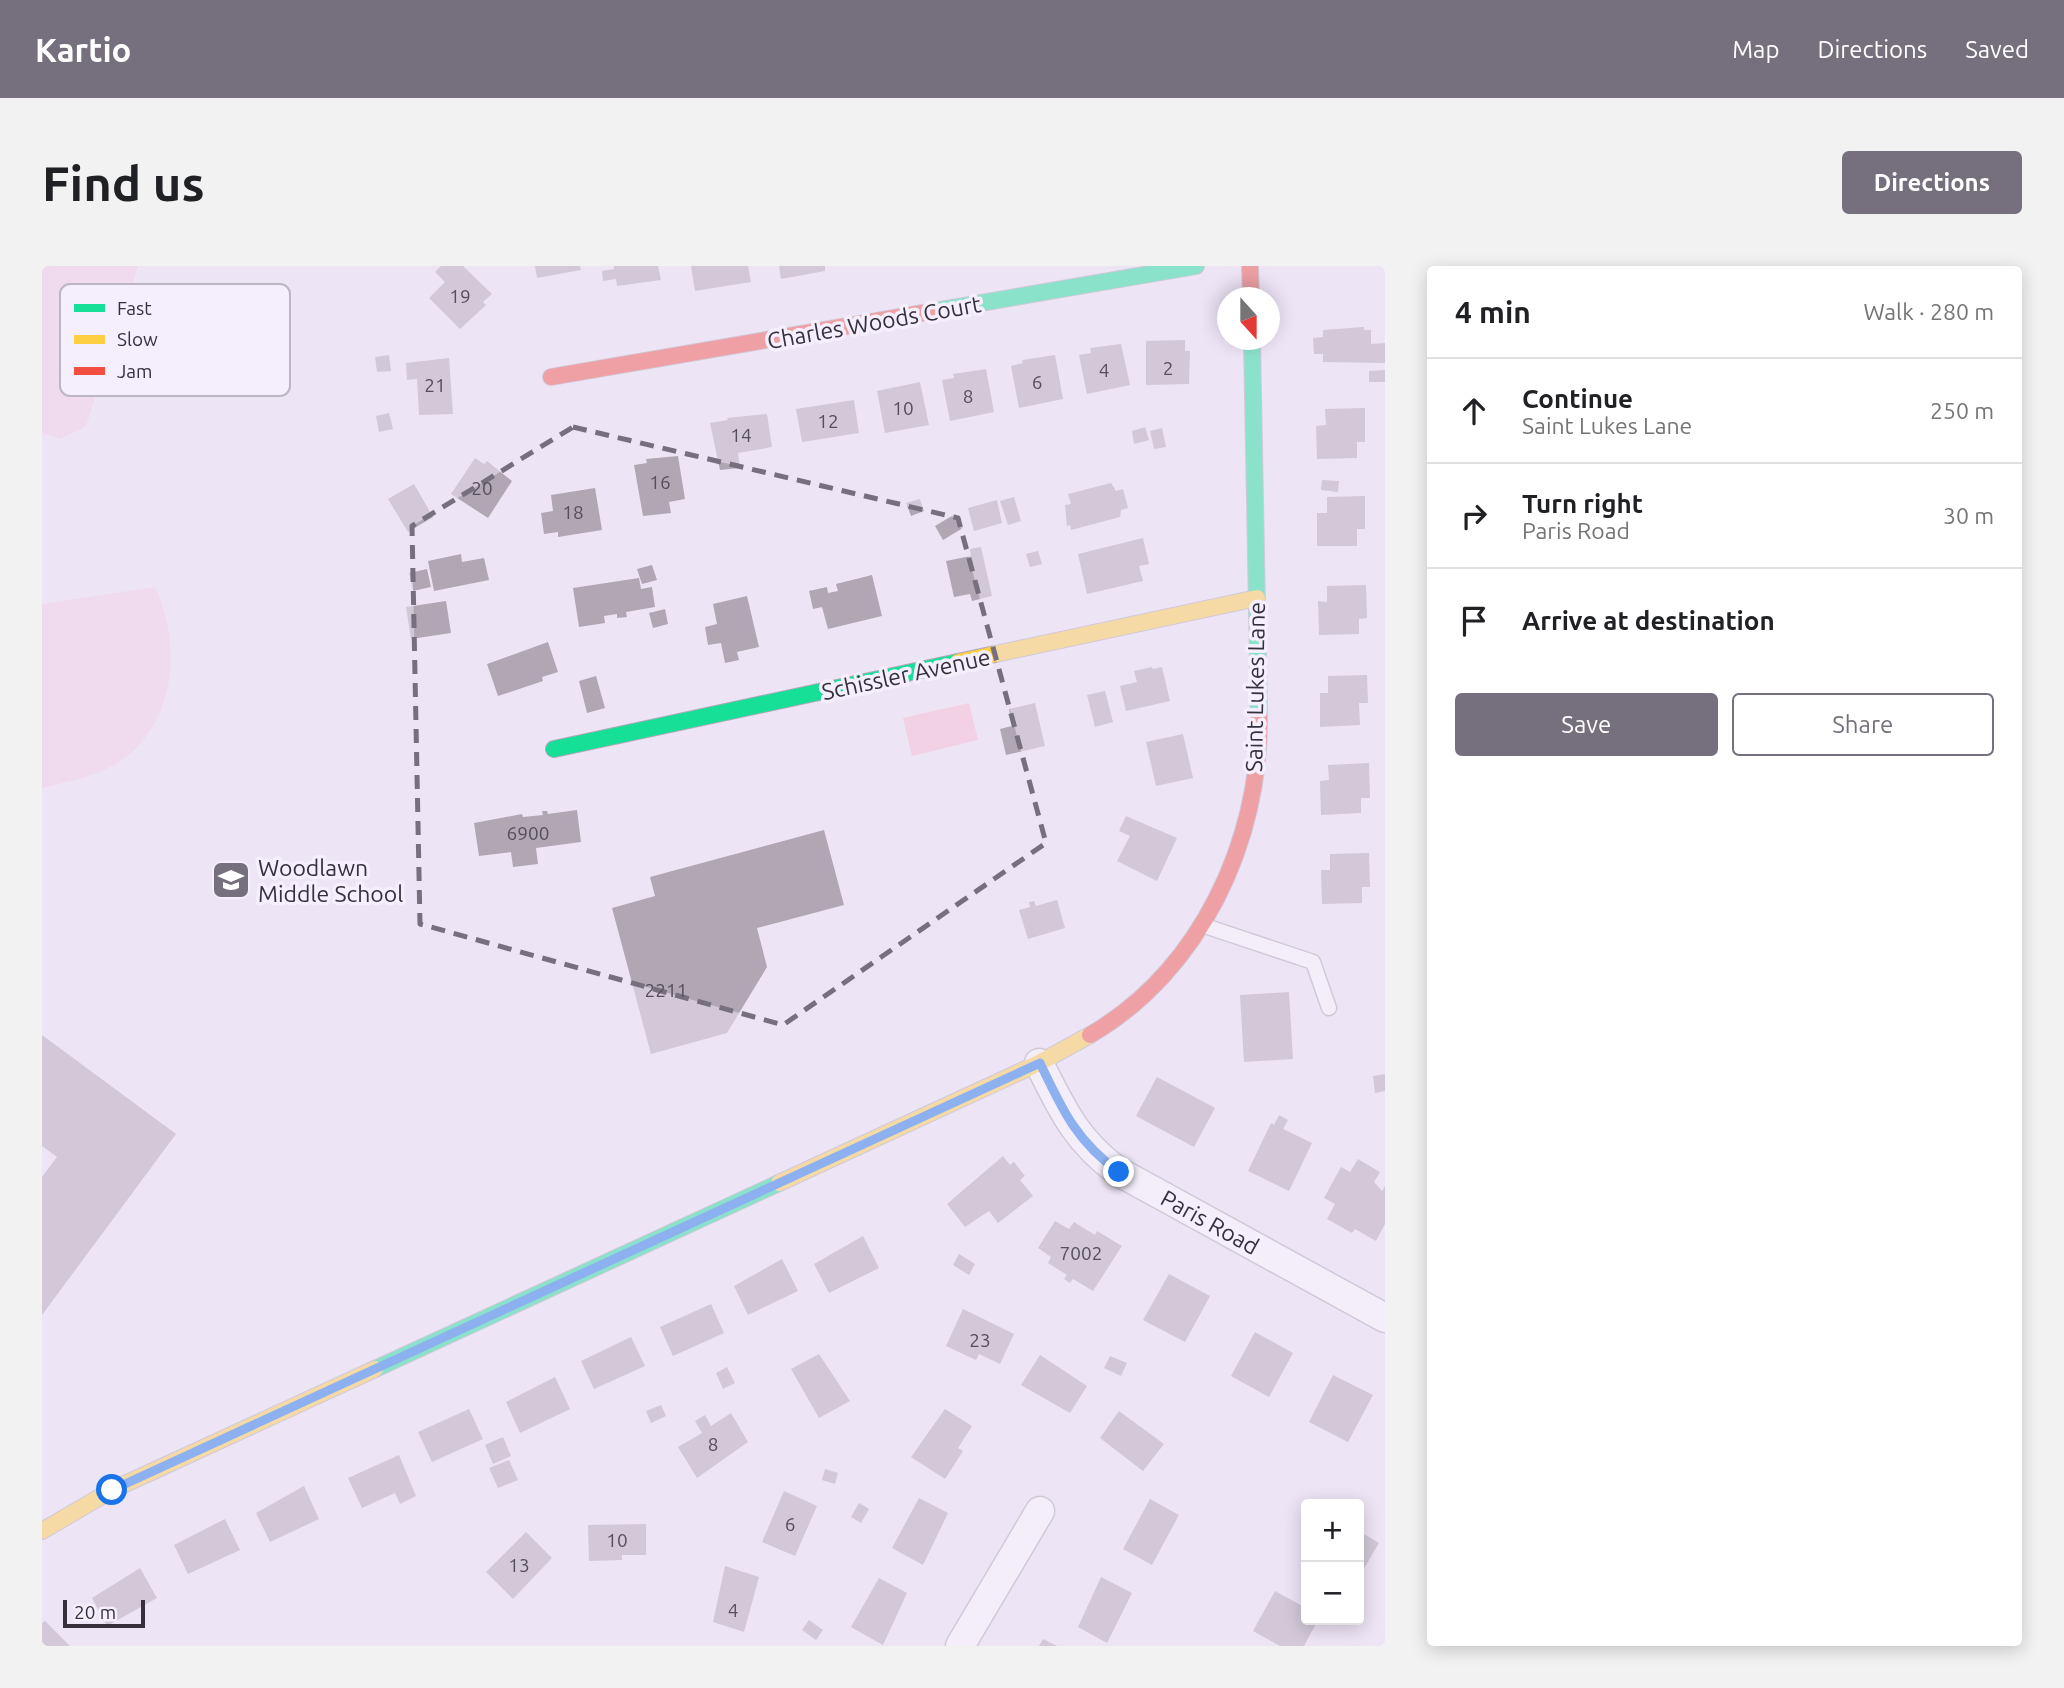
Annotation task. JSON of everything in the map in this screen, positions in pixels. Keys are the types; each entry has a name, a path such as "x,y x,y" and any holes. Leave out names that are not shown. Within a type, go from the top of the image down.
{"street":[{"name":"Charles Woods Court","path":"551,377 1196,266"},
{"path":"1250,266 1251,287"},
{"name":"Saint Lukes Lane","path":"42,1531 112,1490 1040,1063 1129,1009 1169,969 1201,924 1234,861 1252,800 1259,736 1252,350"},
{"name":"Schissler Avenue","path":"554,749 1257,598"},
{"name":"Paris Road","path":"1040,1063 1076,1135 1096,1156 1119,1172 1385,1318"},
{"path":"960,1646 1040,1511"}],"lane":[{"path":"1201,924 1314,962 1329,1008"}],"highlighted area":[{"path":"573,427 958,518 1046,843 783,1025 420,924 412,526"}],"shaded area":[{"path":"42,266 138,266 132,284 60,284 60,396 96,396 86,426 60,439 42,433"},
{"path":"155,587 163,608 171,652 166,696 158,716 147,735 123,760 89,776 42,788 42,604"},
{"path":"969,703 978,740 912,756 903,718"}],"building":[{"path":"441,266 463,266 492,294 483,302 486,305 460,329 429,298 445,282 435,272"},
{"path":"535,266 580,266 581,270 537,278"},
{"path":"614,266 658,266 661,280 617,286 616,279 603,281 602,271 614,269"},
{"path":"691,266 748,266 751,282 695,291"},
{"path":"779,266 825,266 825,271 781,279"},
{"path":"1364,327 1364,330 1371,330 1371,344 1385,343 1385,363 1323,362 1323,354 1314,354 1313,338 1323,337 1323,330"},
{"path":"1185,340 1185,351 1190,351 1189,384 1146,385 1146,341"},
{"path":"1121,344 1130,385 1087,394 1079,355 1091,353 1090,348"},
{"path":"389,355 391,371 377,372 375,357"},
{"path":"1055,355 1063,399 1019,408 1011,366 1023,363 1022,360"},
{"path":"449,358 453,414 419,415 417,379 407,380 406,363"},
{"path":"986,369 994,412 950,421 942,380 954,378 953,374"},
{"path":"1385,370 1385,382 1369,382 1369,371"},
{"path":"920,382 929,425 885,433 877,391"},
{"path":"854,400 859,433 802,442 796,409"},
{"path":"1365,408 1365,442 1357,442 1357,458 1317,459 1316,426 1326,425 1325,409"},
{"path":"389,413 393,429 379,432 376,416"},
{"path":"767,414 772,447 738,453 740,468 720,470 710,423 728,420 727,418"},
{"path":"1145,427 1149,440 1134,444 1132,431"},
{"path":"1162,428 1166,447 1154,449 1150,431"},
{"path":"678,456 685,499 669,502 671,513 643,516 634,465 647,463 646,459"},
{"path":"475,458 484,464 487,461 512,481 488,518 451,494"},
{"path":"1322,480 1339,481 1338,492 1321,490"},
{"path":"1111,483 1116,491 1123,489 1128,508 1121,510 1120,517 1071,530 1070,525 1067,526 1065,505 1071,504 1068,494"},
{"path":"414,484 433,517 408,532 388,499"},
{"path":"595,488 602,530 558,537 558,532 544,534 541,513 553,511 551,495"},
{"path":"1365,496 1365,529 1357,529 1357,546 1317,546 1317,513 1327,513 1327,497"},
{"path":"1014,497 1021,521 1008,525 1000,501"},
{"path":"920,499 924,511 911,516 906,503"},
{"path":"997,500 1002,523 974,531 968,508"},
{"path":"955,514 963,528 943,540 935,526"},
{"path":"1143,538 1149,564 1139,566 1143,581 1087,594 1078,554"},
{"path":"981,547 992,596 972,601 970,594 954,597 946,561 971,556 970,549"},
{"path":"1038,551 1042,564 1030,567 1026,554"},
{"path":"461,554 462,562 484,558 489,580 434,591 428,561"},
{"path":"652,565 657,580 642,584 637,569"},
{"path":"427,569 431,587 413,591 409,573"},
{"path":"872,575 882,616 828,629 822,607 813,609 809,591 827,587 828,593 838,591 836,584"},
{"path":"639,578 641,589 652,587 655,607 626,612 627,617 617,618 617,614 604,616 605,623 579,627 573,588"},
{"path":"1366,585 1367,618 1359,619 1359,634 1319,635 1318,601 1327,602 1327,586"},
{"path":"747,596 759,647 737,652 739,660 725,663 721,643 708,645 705,627 717,624 713,604"},
{"path":"446,601 451,633 411,639 406,607"},
{"path":"665,609 668,624 653,628 649,613"},
{"path":"548,642 558,672 542,677 543,681 498,696 487,664"},
{"path":"1162,667 1170,701 1126,711 1120,686 1137,682 1134,671"},
{"path":"1367,675 1368,703 1359,703 1360,725 1320,727 1320,693 1328,693 1328,676"},
{"path":"596,676 605,708 587,713 579,681"},
{"path":"1105,691 1113,722 1095,727 1087,695"},
{"path":"1035,703 1045,746 1006,755 1000,729 1012,726 1009,709"},
{"path":"1183,734 1193,778 1156,786 1146,742"},
{"path":"1369,763 1370,798 1361,798 1361,813 1321,815 1320,781 1329,780 1328,765"},
{"path":"577,810 581,842 536,848 538,864 513,867 511,852 479,856 474,823 522,814 523,817 543,815 542,811 547,811 548,814"},
{"path":"1126,816 1177,838 1157,881 1117,861 1130,836 1119,831"},
{"path":"824,830 844,905 757,928 767,967 727,1033 651,1054 612,908 655,896 650,877"},
{"path":"1369,853 1370,887 1362,887 1362,903 1322,904 1321,870 1330,870 1330,854"},
{"path":"1057,900 1065,928 1028,939 1019,910 1030,907 1029,902 1034,901 1036,906"},
{"path":"1289,992 1293,1059 1244,1062 1240,995"},
{"path":"42,1035 176,1134 42,1315 42,1177 57,1157 42,1146"},
{"path":"1385,1074 1385,1091 1375,1093 1373,1076"},
{"path":"1157,1077 1215,1108 1194,1147 1136,1116"},
{"path":"1279,1115 1288,1120 1283,1129 1312,1143 1289,1191 1248,1171 1271,1123 1274,1125"},
{"path":"1003,1156 1010,1165 1014,1162 1025,1176 1020,1180 1033,1196 998,1223 989,1211 965,1227 947,1204"},
{"path":"1358,1159 1380,1172 1374,1182 1382,1191 1385,1186 1385,1224 1376,1241 1355,1229 1352,1233 1327,1219 1335,1204 1324,1198 1341,1167 1350,1172"},
{"path":"1055,1221 1069,1229 1074,1222 1095,1235 1097,1231 1122,1246 1093,1291 1073,1279 1070,1283 1064,1279 1067,1275 1048,1263 1051,1257 1038,1248"},
{"path":"863,1236 879,1268 829,1293 814,1264"},
{"path":"959,1254 975,1264 969,1275 953,1265"},
{"path":"782,1259 798,1291 748,1315 734,1286"},
{"path":"1169,1274 1210,1296 1185,1342 1143,1320"},
{"path":"711,1304 724,1333 673,1356 660,1327"},
{"path":"963,1309 1014,1334 1000,1364 979,1354 976,1360 946,1346"},
{"path":"1255,1332 1293,1353 1269,1397 1231,1376"},
{"path":"631,1337 645,1366 594,1389 581,1361"},
{"path":"819,1354 850,1401 819,1418 791,1369"},
{"path":"1040,1355 1087,1386 1070,1413 1021,1385"},
{"path":"1110,1356 1127,1363 1121,1376 1104,1368"},
{"path":"727,1367 735,1383 723,1389 716,1373"},
{"path":"1333,1375 1373,1395 1348,1442 1309,1422"},
{"path":"555,1377 570,1409 520,1433 506,1402"},
{"path":"661,1405 666,1416 651,1423 646,1411"},
{"path":"469,1409 483,1439 432,1462 418,1432"},
{"path":"945,1409 972,1426 958,1448 963,1451 945,1479 911,1457"},
{"path":"1119,1411 1164,1444 1143,1471 1100,1438"},
{"path":"731,1413 748,1442 697,1478 678,1447 702,1433 695,1421 705,1415 711,1426"},
{"path":"503,1437 511,1456 493,1464 485,1445"},
{"path":"399,1455 416,1496 400,1504 395,1493 362,1508 348,1478"},
{"path":"509,1460 518,1480 498,1488 489,1468"},
{"path":"825,1469 838,1473 835,1484 822,1480"},
{"path":"304,1486 319,1519 270,1542 256,1513"},
{"path":"784,1491 817,1506 795,1556 762,1542"},
{"path":"919,1498 948,1513 923,1565 892,1548"},
{"path":"1150,1499 1179,1515 1152,1565 1123,1549"},
{"path":"859,1503 869,1509 861,1523 851,1517"},
{"path":"225,1519 240,1550 188,1574 174,1545"},
{"path":"646,1524 646,1555 622,1555 622,1560 589,1561 588,1525"},
{"path":"526,1532 552,1558 513,1599 486,1572"},
{"path":"1364,1534 1379,1543 1364,1568"},
{"path":"725,1566 759,1577 744,1632 713,1622"},
{"path":"140,1568 157,1598 107,1626 92,1598"},
{"path":"1101,1577 1132,1593 1107,1643 1078,1627"},
{"path":"879,1578 907,1593 883,1645 851,1627"},
{"path":"1275,1591 1301,1605 1301,1625 1315,1625 1304,1646 1280,1646 1253,1631"},
{"path":"809,1620 823,1630 816,1640 802,1630"},
{"path":"45,1621 70,1646 42,1646 42,1623"},
{"path":"1043,1639 1057,1646 1039,1646"}],"traffic: fast":[{"path":"928,312 1196,266"},
{"path":"1252,350 1259,716"},
{"path":"554,749 958,662"},
{"path":"375,1369 779,1183"}],"traffic: slow":[{"path":"958,662 1257,598"},
{"path":"779,1183 1039,1063 1090,1035"},
{"path":"42,1531 112,1490 375,1369"}],"traffic: jam":[{"path":"1250,266 1251,287"},
{"path":"551,377 928,312"},
{"path":"1090,1035 1129,1008 1163,976 1192,939 1217,898 1235,855 1249,810 1257,763 1259,716"}],"place":[{"name":"Woodlawn Middle School","path":"231,880"}],"route":[{"path":"112,1490 1040,1063 1076,1135 1096,1156 1119,1172"}]}
